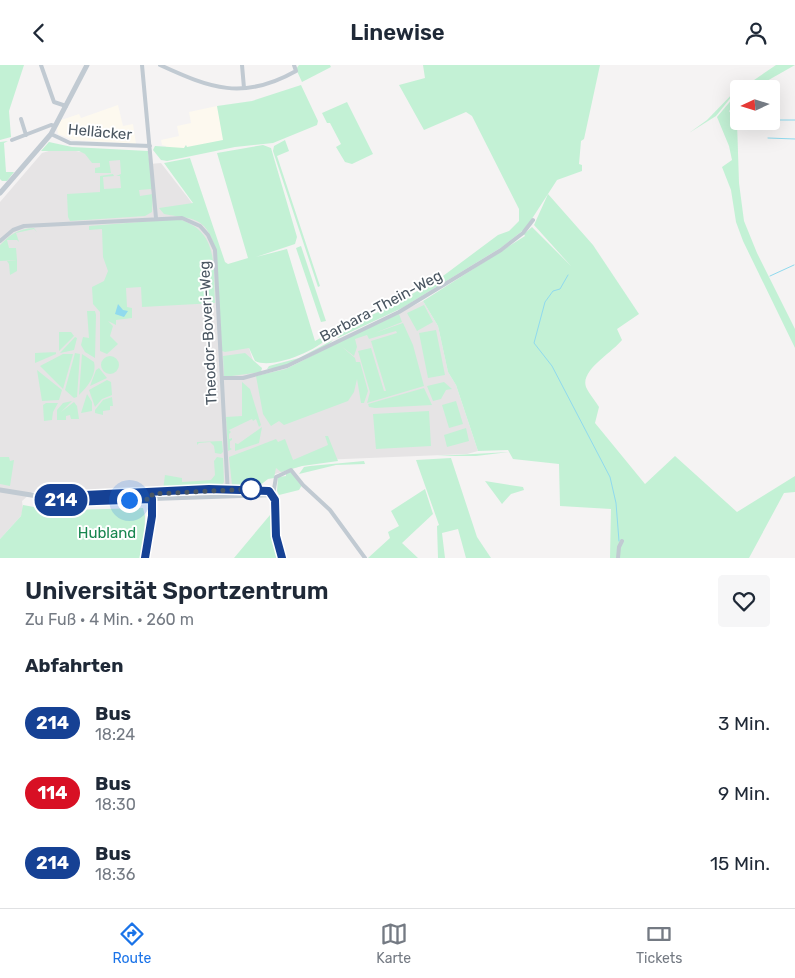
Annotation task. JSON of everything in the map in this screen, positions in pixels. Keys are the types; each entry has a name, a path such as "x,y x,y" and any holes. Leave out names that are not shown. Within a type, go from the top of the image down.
{"street":[{"path":"41,65 54,102 66,106"},
{"path":"1,191 56,126 87,65"},
{"path":"142,65 156,218"},
{"path":"160,65 220,89 244,88 273,81 296,71 294,65"},
{"path":"242,65 244,88"},
{"path":"21,119 26,135"},
{"path":"12,139 51,125 56,126"},
{"name":"Helläcker","path":"50,134 70,143 150,146"},
{"name":"Theodor-Boveri-Weg","path":"0,241 13,229 24,226 176,217 190,220 206,233 213,245 228,495"},
{"name":"Barbara-Thein-Weg","path":"222,378 242,378 295,364 344,337 398,312 501,250 527,229 533,220"},
{"path":"273,495 278,474 291,470 303,485 330,510 365,558"},
{"path":"0,490 69,502 228,489 268,490 276,501 276,536 282,558"},
{"path":"152,496 273,495"},
{"path":"145,558 152,516 152,496"},
{"path":"618,558 619,547 622,541"}],"shaded area":[{"path":"118,105 123,126 133,124 136,144 74,140 58,134 57,128 61,120 79,114 81,118"},
{"path":"217,106 224,140 187,148 186,145 184,148 166,148 166,146 162,145 161,140 179,136 177,126 191,123 189,112"},
{"path":"59,148 149,164 161,163 192,203 194,215 212,233 258,376 285,369 304,361 342,340 423,301 438,326 448,372 456,385 478,451 467,454 320,460 272,475 256,487 56,494 32,492 22,501 23,509 21,516 0,539 0,202 42,153"}],"green space":[{"path":"0,65 24,65 9,111 11,137 0,140"},
{"path":"299,65 330,65 331,67 302,82 296,69"},
{"path":"423,65 600,65 584,139 581,141 579,164 582,165 582,171 557,180 526,228 502,247 402,308 338,338 334,333 395,304 443,276 498,235 509,231 519,221 519,209 472,116 466,112 424,130 399,85 425,78"},
{"path":"776,65 795,65 769,80 754,80"},
{"path":"301,85 318,121 317,125 273,143 235,147 167,161 161,160 153,150 155,146 184,148 186,145 187,147 223,140 217,106 252,101"},
{"path":"730,96 716,116 689,133 707,120"},
{"path":"347,102 373,154 352,164 345,162 336,147 341,144 330,123 327,123 322,113"},
{"path":"730,102 730,130 737,130 739,183 744,221 757,253 795,329 795,348 743,241 736,222 731,190 722,167 732,160 729,146 717,117"},
{"path":"285,140 289,151 277,156 320,286 318,287 273,151 274,146"},
{"path":"8,141 4,143 6,172 14,172 7,181 2,181 0,179 0,142"},
{"path":"49,142 72,147 148,151 153,192 151,189 139,190 140,196 153,194 152,212 145,216 70,221 68,217 67,194 100,192 100,176 113,174 114,176 103,177 104,189 121,188 120,176 116,176 121,174 120,160 109,161 111,173 95,173 95,168 100,167 100,163 92,163 85,154 79,151 41,151"},
{"path":"263,145 271,148 297,237 295,244 256,257 287,249 315,341 331,332 332,334 308,352 273,363 255,361 249,348 222,351 216,249 212,238 202,224 190,218 164,214 159,208 193,203 164,163 190,158 225,262 228,264 248,258 217,153"},
{"path":"548,194 593,245 639,314 617,329 622,340 592,368 585,381 587,390 599,407 595,423 645,484 675,456 737,512 795,476 795,492 784,493 749,558 610,558 611,509 560,506 559,464 513,459 508,450 478,451 456,385 448,372 438,326 423,301 525,236 524,234 532,227 571,266 534,225"},
{"path":"178,219 192,225 201,232 208,242 212,252 215,303 142,307 141,287 126,288 127,307 132,308 132,318 116,320 116,325 108,321 113,326 110,336 118,344 107,354 100,351 100,312 93,304 92,287 104,281 108,271 103,257 102,229 89,230 89,226"},
{"path":"34,228 37,232 34,229 16,233 19,242 17,240 7,240 9,248 16,248 17,260 0,261 0,245 4,241 11,235 23,230"},
{"path":"301,246 326,321 321,322 296,248"},
{"path":"17,260 17,271 10,275 7,261"},
{"path":"424,305 433,322 417,331 407,313"},
{"path":"87,311 95,311 96,315 95,358 85,352 81,345 83,337 89,338"},
{"path":"399,314 402,322 375,333 403,323 413,345 424,386 367,403 370,392 358,351 371,348 384,391 386,391 371,341 397,333 396,331 369,339 367,335 355,339 357,347 354,356 341,346 355,358 356,362 360,362 368,391 364,403 361,403 357,379 354,392 348,401 284,425 279,421 271,426 263,414 256,376 286,369"},
{"path":"436,330 445,375 428,378 419,333"},
{"path":"59,332 71,332 74,336 59,351"},
{"path":"75,337 77,338 74,350 60,353"},
{"path":"333,340 321,350 302,359 283,366 267,369 269,366 299,358"},
{"path":"56,352 56,354 35,363 35,353"},
{"path":"75,353 80,354 77,397 74,398 65,390"},
{"path":"245,353 262,368 261,372 224,377 223,356"},
{"path":"63,354 73,354 63,389 40,366"},
{"path":"82,354 94,362 95,367 91,380 79,395"},
{"path":"110,356 116,359 119,365 116,371 110,374 104,371 101,365 104,359"},
{"path":"99,368 107,378 90,386 96,370"},
{"path":"37,370 62,390 59,400 42,401"},
{"path":"107,380 111,382 112,395 102,399 95,407 89,390"},
{"path":"242,382 250,389 261,425 259,427 256,419 253,421 252,419 229,430 231,432 229,439 232,438 230,448 232,449 228,451 226,417 242,416"},
{"path":"444,382 452,389 446,390 441,399 433,401 427,386"},
{"path":"424,388 432,405 375,408 369,407 368,404"},
{"path":"87,394 92,402 92,411 81,413"},
{"path":"112,397 113,406 110,406 110,410 103,411 103,415 95,413 95,410 103,400"},
{"path":"72,401 61,412 74,402 77,406 79,419 71,419 70,415 66,416 66,420 57,420 57,410 63,403"},
{"path":"456,401 463,424 449,428 442,405"},
{"path":"46,403 58,403 53,412 52,420 44,421 43,405"},
{"path":"429,411 431,446 376,449 373,414"},
{"path":"262,427 259,443 235,451 235,443 238,444"},
{"path":"466,428 469,441 447,447 444,435"},
{"path":"325,436 328,436 338,461 302,466 281,472 276,468 274,478 268,479 259,486 232,485 229,457 276,439 278,442 285,439 293,460 328,445"},
{"path":"222,441 223,452 221,454 215,453 214,446 210,442 197,445 197,442"},
{"path":"509,452 476,456 437,456"},
{"path":"0,457 9,457 10,461 14,460 10,486 0,484"},
{"path":"217,457 223,458 224,482 221,486 163,490 165,475 182,478 182,482 211,480 215,475 214,461"},
{"path":"451,458 477,537 491,558 466,558 458,529 442,533 445,558 438,558 437,526 439,525 416,460"},
{"path":"364,461 365,464 336,465 299,474 304,467"},
{"path":"291,471 302,485 299,490 279,495 277,491 278,477 286,476 286,472"},
{"path":"485,481 523,487 524,490 511,494 502,504"},
{"path":"425,489 433,514 402,543 418,558 368,558 390,538 388,532 399,526 391,511"},
{"name":"Hubland","path":"23,505 45,509 55,506 70,506 70,510 143,508 145,516 144,558 0,558 0,539 21,516"},
{"path":"272,515 273,536 279,558 234,558"}],"water":[{"path":"118,304 123,310 128,311 124,317 115,314"}],"waterway":[{"path":"780,120 795,120"},
{"path":"768,138 795,139"},
{"path":"770,276 794,265"},
{"path":"568,275 560,289 553,291 545,302 534,343 552,366 610,477 616,503 619,541"}],"bus line":[{"name":"214","path":"145,558 150,534 152,499 87,502 69,502 60,499 64,496 88,497 152,494 209,489 269,491 275,500 276,536 282,558"}],"route":[{"path":"129,500 152,499 152,494 209,489 251,489"}]}
